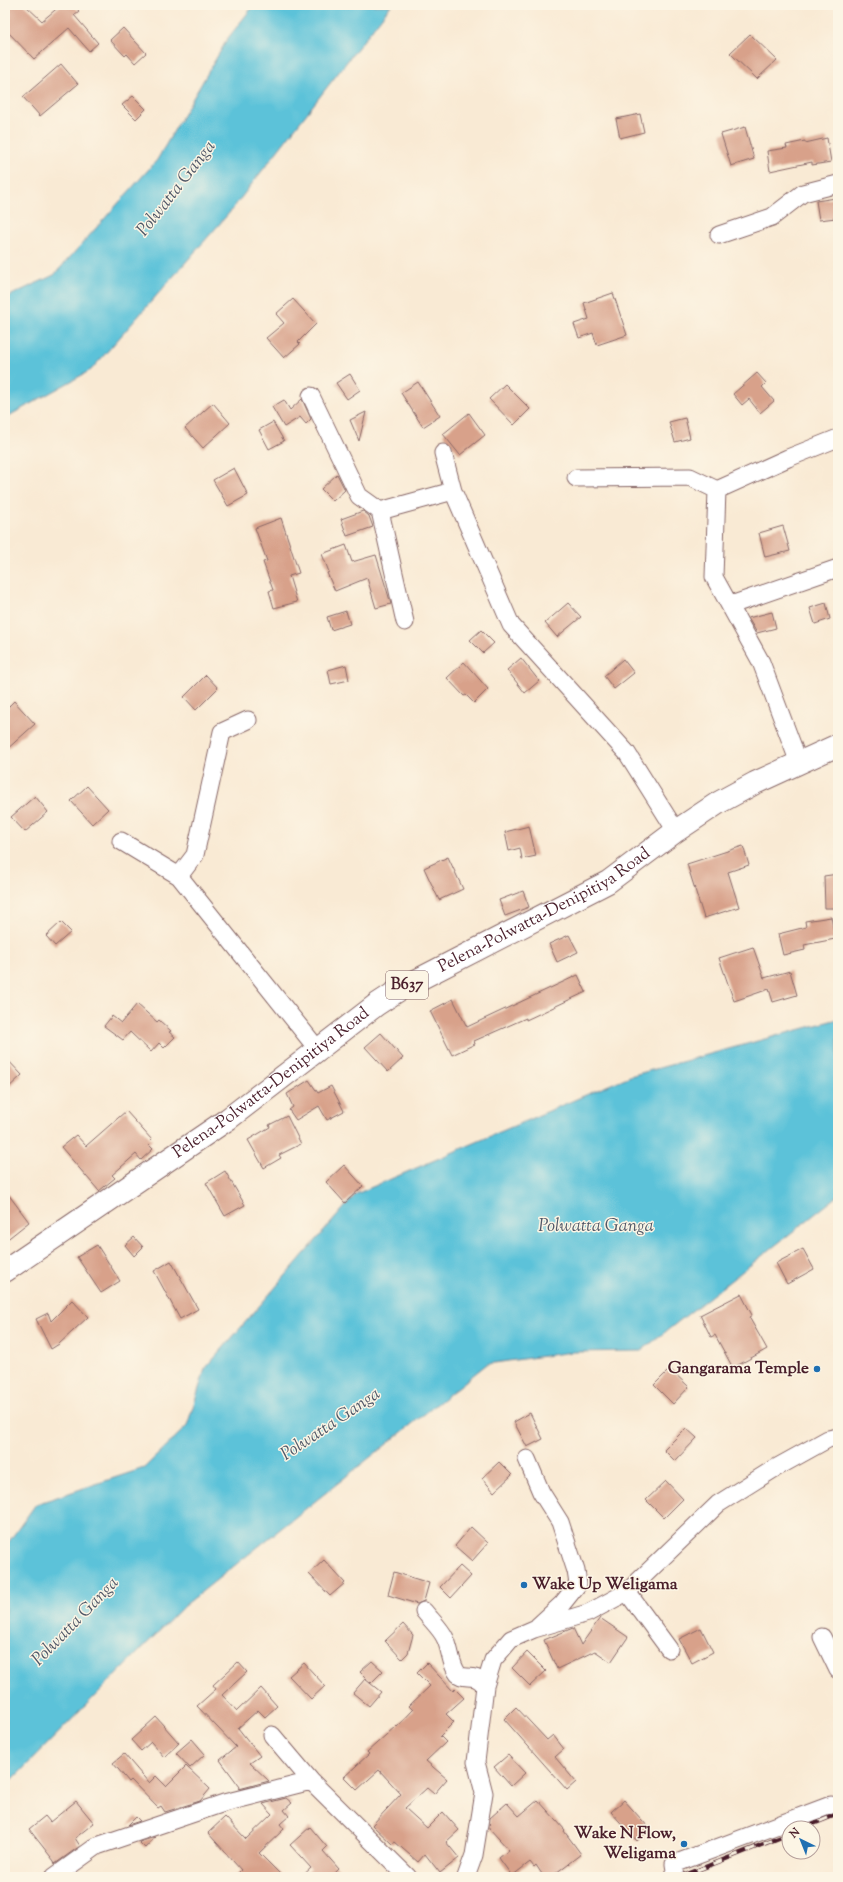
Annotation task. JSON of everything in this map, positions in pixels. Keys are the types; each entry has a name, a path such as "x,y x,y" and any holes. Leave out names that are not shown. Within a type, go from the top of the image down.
{"main road":[{"name":"Pelena-Polwatta-Denipitiya Road","path":"5,1271 228,1119 376,1005 402,988 608,882 718,803 755,783 838,745"}],"street":[{"path":"718,235 772,217 803,193 838,184"},
{"path":"311,396 359,496 380,511 405,622"},
{"path":"576,478 690,477 717,490 788,458 838,438"},
{"path":"443,453 453,491 511,626 627,753 676,832"},
{"path":"717,490 714,577 731,605 761,662 799,763"},
{"path":"380,511 453,491"},
{"path":"731,605 838,568"},
{"path":"179,876 195,855 222,732 248,720"},
{"path":"121,841 179,876 318,1051"},
{"path":"466,1877 474,1855 484,1793 476,1762 485,1686 493,1660 502,1649 512,1639 534,1629 588,1613 627,1592 718,1504 778,1467 828,1439 838,1437"},
{"path":"527,1459 541,1492 560,1522 576,1571 578,1584 562,1604 534,1629"},
{"path":"627,1592 670,1649"},
{"path":"424,1611 446,1638 454,1667 459,1675 463,1677 473,1676 480,1680 485,1686"},
{"path":"822,1637 838,1670"},
{"path":"272,1735 311,1781 408,1877"},
{"path":"54,1877 97,1846 224,1803 311,1781"},
{"path":"676,1877 674,1864 831,1805"}],"water":[{"name":"Polwatta Ganga","path":"254,5 391,5 230,212 91,370 5,418 5,298 54,275 157,160 228,38"},
{"name":"Polwatta Ganga","path":"838,1019 838,1196 641,1351 572,1352 487,1364 184,1606 5,1787 5,1547 36,1504 144,1468 187,1426 205,1369 356,1194 630,1076"}],"building":[{"path":"5,5 25,5 42,21 61,5 73,5 79,11 74,15 98,43 89,51 69,28 34,59 5,29"},
{"path":"123,28 146,53 135,63 127,54 125,56 110,40"},
{"path":"750,34 777,60 757,79 730,53"},
{"path":"61,64 78,84 40,116 23,97"},
{"path":"133,96 146,109 136,119 122,105"},
{"path":"640,114 644,132 620,138 616,119"},
{"path":"745,127 754,159 731,166 721,134"},
{"path":"827,138 831,162 812,165 812,162 770,171 767,151 787,148 786,145 805,141 805,143"},
{"path":"836,198 836,218 819,220 816,201"},
{"path":"613,293 627,335 597,345 593,333 579,338 574,324 589,319 584,303"},
{"path":"293,299 316,324 298,342 300,344 284,358 266,338 284,323 276,314"},
{"path":"757,373 766,383 762,387 774,401 760,413 749,399 742,405 733,394"},
{"path":"350,374 360,390 347,399 336,383"},
{"path":"418,382 440,416 423,427 401,393"},
{"path":"505,384 530,409 514,425 489,399"},
{"path":"302,399 311,419 306,424 300,417 284,427 272,407 284,400 290,410"},
{"path":"213,403 230,423 203,448 185,428"},
{"path":"366,412 359,441 350,420"},
{"path":"469,413 485,435 460,455 443,434"},
{"path":"685,418 690,438 675,442 669,422"},
{"path":"273,422 284,441 269,449 259,430"},
{"path":"234,468 248,495 228,506 213,480"},
{"path":"337,474 345,490 333,501 321,489"},
{"path":"363,511 369,516 373,527 347,536 341,519"},
{"path":"281,518 299,573 289,576 297,602 274,608 269,591 273,590 263,562 267,561 255,528"},
{"path":"783,526 790,551 765,557 759,533"},
{"path":"346,545 352,562 376,555 391,604 376,608 367,578 335,591 327,573 329,572 322,554"},
{"path":"568,603 581,617 557,637 545,623"},
{"path":"826,603 830,619 815,624 810,608"},
{"path":"346,611 350,624 331,630 327,617"},
{"path":"772,612 776,628 757,633 748,618"},
{"path":"481,630 494,643 483,653 470,640"},
{"path":"521,658 539,681 525,693 507,670"},
{"path":"623,659 634,673 614,689 604,676"},
{"path":"464,662 488,689 474,703 466,695 464,696 447,678"},
{"path":"346,665 349,680 331,684 328,670"},
{"path":"206,675 218,688 196,710 184,697"},
{"path":"14,701 35,724 5,751 5,710"},
{"path":"87,786 108,809 92,824 71,801"},
{"path":"35,796 48,812 25,832 11,817"},
{"path":"529,826 536,856 522,859 520,848 509,851 505,832"},
{"path":"743,846 749,865 728,872 739,907 704,918 687,864"},
{"path":"448,857 463,889 439,900 424,868"},
{"path":"838,874 838,908 825,908 824,876"},
{"path":"523,891 529,907 505,916 499,900"},
{"path":"831,917 835,939 804,945 805,950 783,955 778,934 806,927 805,921"},
{"path":"61,922 71,932 55,946 46,936"},
{"path":"569,935 578,952 557,962 549,944"},
{"path":"753,947 764,978 790,971 797,995 773,1002 769,989 734,1001 719,958"},
{"path":"578,975 586,992 526,1020 526,1018 474,1041 475,1044 452,1055 430,1011 453,999 467,1027"},
{"path":"137,1004 157,1022 159,1020 175,1037 164,1048 159,1043 151,1052 130,1032 123,1040 104,1026 112,1016 121,1023"},
{"path":"381,1033 403,1058 388,1072 365,1047"},
{"path":"5,1057 22,1075 5,1091"},
{"path":"309,1080 318,1093 331,1086 344,1111 327,1120 319,1106 296,1120 289,1110 293,1107 287,1094"},
{"path":"126,1111 152,1140 148,1144 153,1149 141,1160 136,1154 112,1175 115,1178 99,1191 61,1147 76,1135 86,1146"},
{"path":"287,1116 301,1144 279,1155 281,1158 264,1168 248,1140 270,1127 269,1125"},
{"path":"344,1165 363,1186 345,1203 326,1182"},
{"path":"225,1171 245,1205 225,1216 206,1183"},
{"path":"5,1190 29,1222 5,1241"},
{"path":"134,1237 143,1247 134,1256 125,1245"},
{"path":"97,1245 120,1281 101,1293 77,1257"},
{"path":"803,1249 814,1269 787,1284 776,1263"},
{"path":"171,1261 198,1309 180,1319 154,1271"},
{"path":"741,1294 752,1315 749,1317 767,1349 733,1368 715,1335 711,1337 700,1315"},
{"path":"72,1300 88,1317 59,1344 51,1349 36,1319 48,1313 51,1321"},
{"path":"670,1369 689,1387 673,1404 654,1385"},
{"path":"530,1413 543,1439 527,1447 514,1422"},
{"path":"686,1428 697,1438 675,1461 664,1450"},
{"path":"499,1462 512,1475 494,1492 482,1478"},
{"path":"666,1481 683,1499 664,1518 646,1500"},
{"path":"471,1527 488,1543 472,1561 455,1546"},
{"path":"324,1560 345,1583 330,1596 309,1574"},
{"path":"460,1566 471,1576 451,1598 440,1587"},
{"path":"394,1572 429,1583 424,1601 417,1604 388,1595"},
{"path":"600,1618 628,1637 611,1662 595,1651 557,1669 544,1640 573,1628 581,1645"},
{"path":"403,1624 413,1635 408,1653 402,1659 385,1641"},
{"path":"701,1628 713,1652 692,1663 679,1639"},
{"path":"527,1652 546,1671 530,1686 512,1668"},
{"path":"372,1661 383,1671 371,1683 360,1672"},
{"path":"238,1662 247,1672 222,1695 237,1711 261,1688 277,1706 265,1717 258,1710 238,1728 260,1756 250,1763 269,1781 239,1789 240,1787 220,1760 236,1747 197,1706 216,1689 213,1685"},
{"path":"304,1663 325,1686 311,1699 289,1676"},
{"path":"427,1663 453,1691 455,1689 464,1698 446,1714 454,1722 440,1736 446,1742 426,1761 447,1779 434,1794 427,1788 405,1808 427,1828 443,1812 459,1830 446,1842 459,1858 440,1873 425,1854 418,1862 395,1842 392,1844 372,1825 401,1794 379,1770 357,1790 344,1777 369,1754 367,1752 396,1726 397,1727 413,1710 409,1706 430,1686 417,1673"},
{"path":"365,1679 381,1692 369,1706 353,1693"},
{"path":"516,1707 547,1740 553,1735 564,1749 555,1757 576,1782 567,1790 504,1719"},
{"path":"156,1717 179,1743 164,1757 151,1742 141,1751 131,1740"},
{"path":"192,1739 205,1754 190,1768 176,1753"},
{"path":"124,1754 149,1783 156,1776 166,1786 186,1766 210,1789 200,1801 165,1812 161,1806 158,1808 131,1780 129,1782 113,1763"},
{"path":"508,1755 525,1773 511,1786 494,1767"},
{"path":"286,1798 292,1803 284,1810 289,1816 280,1824 284,1829 259,1853 283,1877 234,1877 241,1870 208,1833 225,1817 246,1839 272,1814 263,1804"},
{"path":"538,1800 565,1830 564,1831 581,1854 556,1873 559,1877 544,1877 536,1865 534,1867 530,1862 512,1876 499,1858 509,1850 489,1828 490,1818 507,1803 519,1816"},
{"path":"624,1800 650,1829 637,1841 611,1812"},
{"path":"76,1801 94,1823 75,1838 80,1846 55,1864 29,1829 45,1816 50,1822"},
{"path":"136,1817 140,1821 128,1825"},
{"path":"310,1827 327,1847 323,1851 339,1869 331,1877 301,1877 311,1868 290,1845"},
{"path":"155,1837 145,1848 139,1842"}],"railway":[{"path":"821,1821 838,1814"},
{"path":"680,1877 781,1837"}],"place":[{"name":"Gangarama Temple","path":"817,1369"},
{"name":"Wake Up Weligama","path":"524,1585"},
{"name":"Wake N Flow, Weligama","path":"684,1844"}]}
